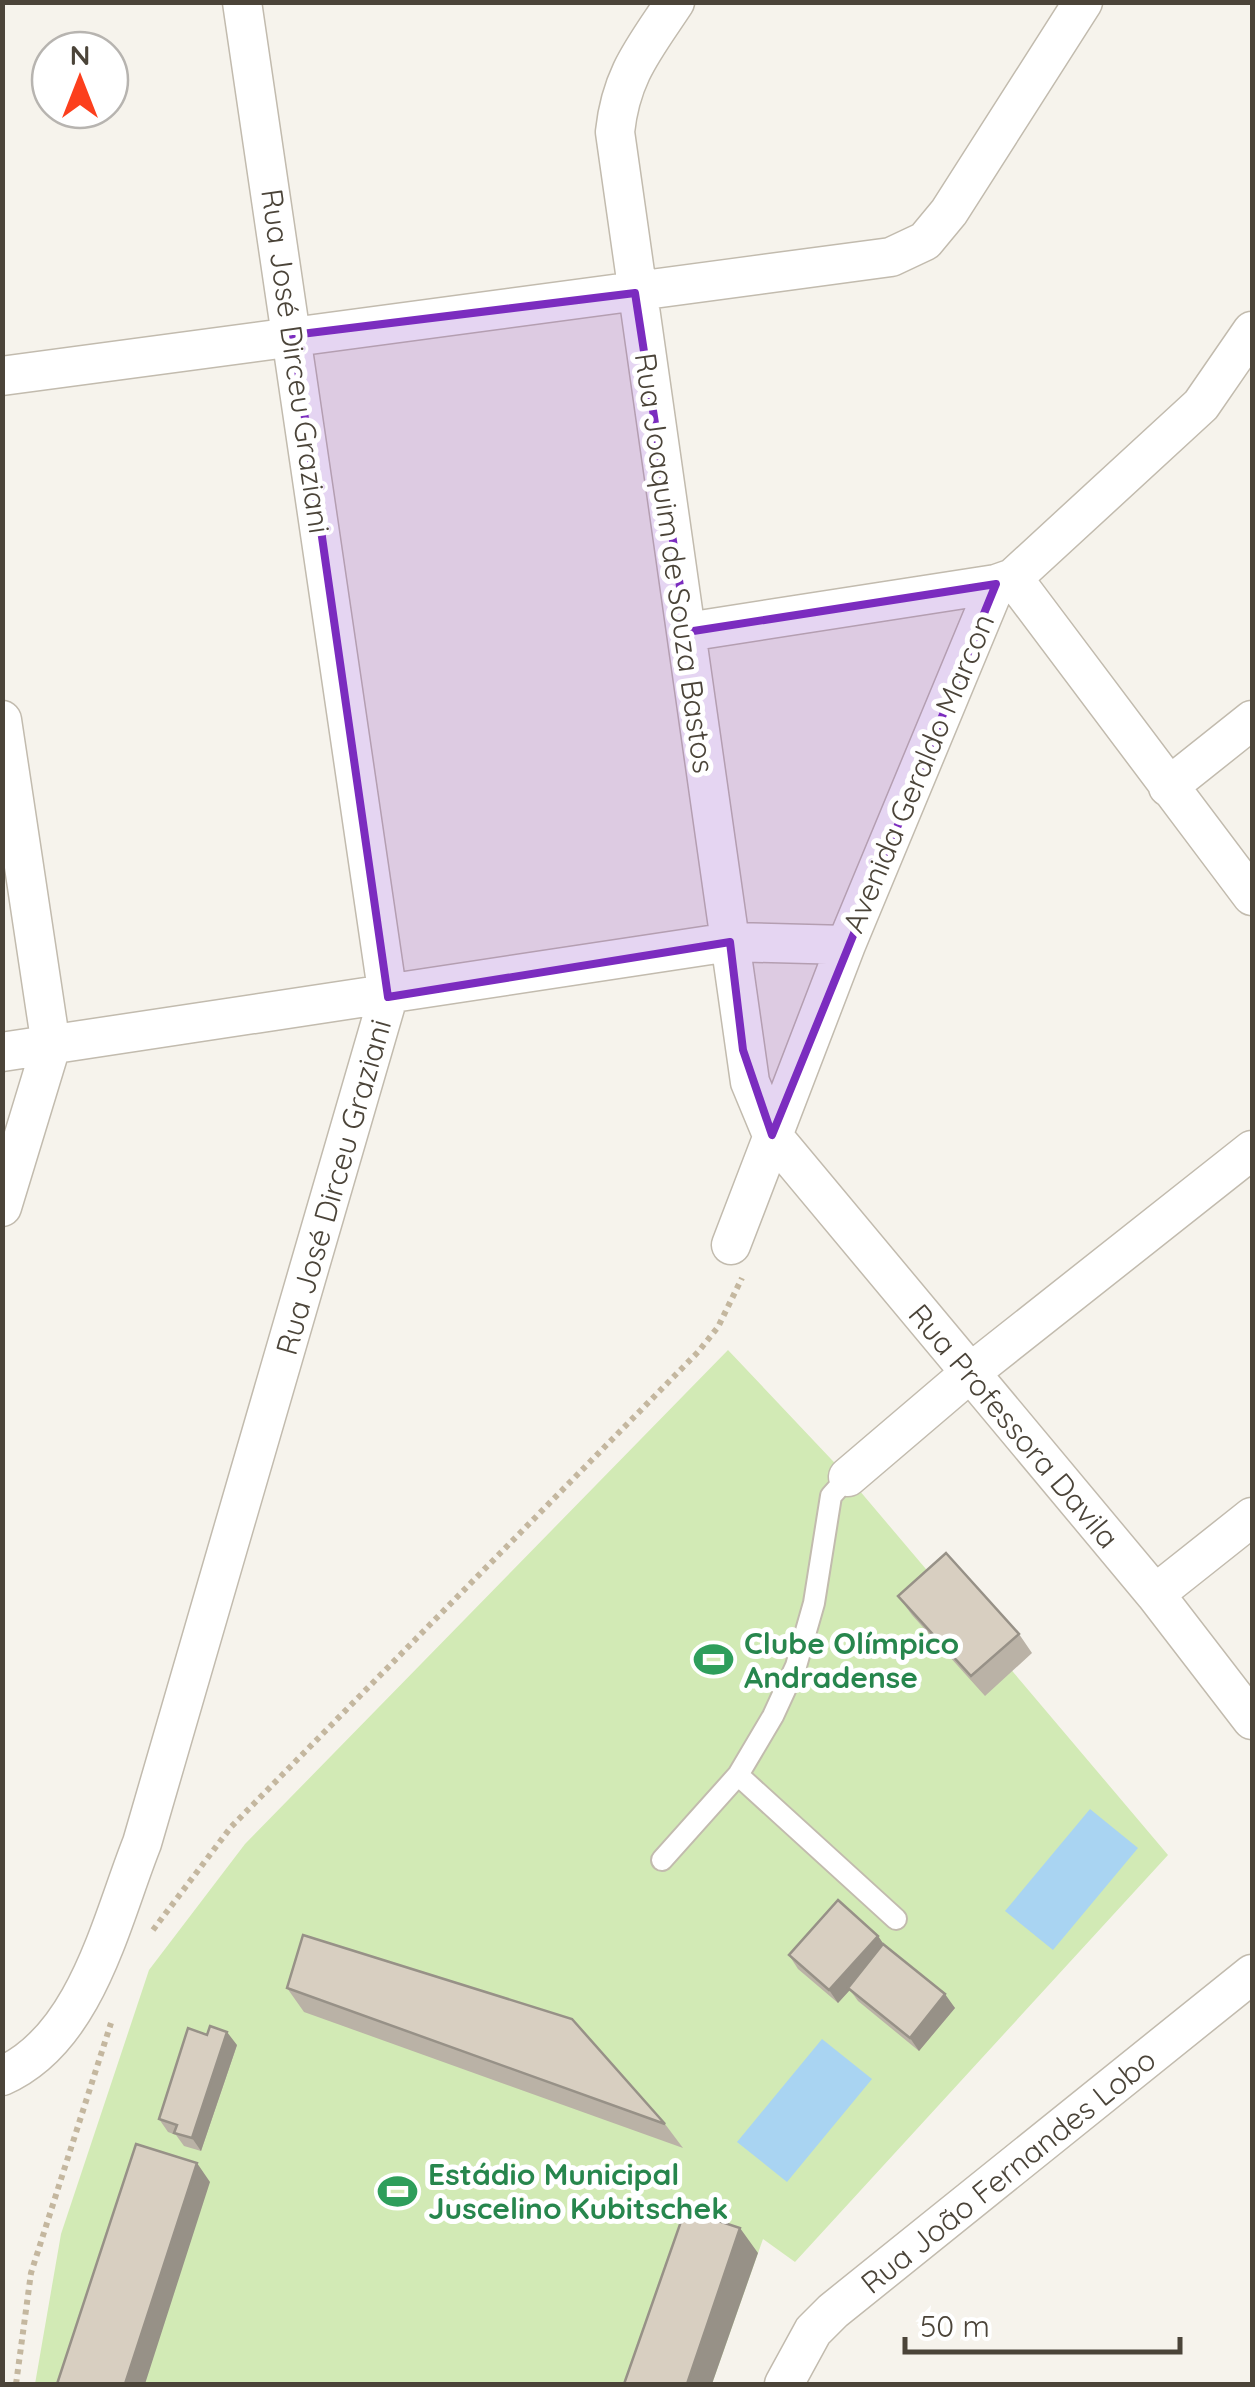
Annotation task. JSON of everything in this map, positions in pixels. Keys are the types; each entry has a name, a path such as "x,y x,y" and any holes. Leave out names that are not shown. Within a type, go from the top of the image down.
{"street":[{"name":"Rua Joaquim de Souza Bastos","path":"675,2 630,67 618,98 615,132 743,1050 772,1135"},
{"path":"2,376 891,257 925,241 949,212 1083,2"},
{"name":"Rua José Dirceu Graziani","path":"2,2076 21,2067 60,2031 88,1976 142,1843 388,996 245,5"},
{"name":"Avenida Geraldo Marcon","path":"739,1256 772,1135 846,945 1004,581 1201,405 1252,332"},
{"path":"1201,405 1252,381"},
{"path":"687,632 1004,581 1252,896"},
{"path":"2,720 51,1046 2,1207"},
{"path":"1168,788 1252,720"},
{"path":"2,1052 730,942 846,945"},
{"name":"Rua Professora Davila","path":"772,1135 1155,1594 1252,1720"},
{"path":"848,1477 970,1373 1252,1150"},
{"path":"1155,1594 1252,1517"},
{"name":"Rua João Fernandes Lobo","path":"784,2384 813,2330 832,2311 1252,1974"}],"lane":[{"path":"662,1860 738,1775 796,1666 814,1603 831,1496 848,1477"},
{"path":"738,1775 896,1918"}],"path":[{"path":"151,1933 231,1827 698,1352 736,1298 739,1256"},
{"path":"16,2384 31,2273 111,2021"}],"highlighted area":[{"path":"635,293 687,632 996,584 772,1135 743,1050 730,942 388,997 293,335"}],"green space":[{"name":"Clube Olímpico Andradense","path":"728,1350 848,1477 1168,1855 795,2262 763,2239 712,2384 35,2384 61,2234 149,1970 245,1844"}],"water":[{"path":"1090,1809 1138,1848 1053,1950 1005,1911"},
{"path":"822,2039 872,2079 787,2182 737,2142"}],"building":[{"path":"946,1553 1019,1634 971,1676 898,1596"},
{"path":"838,1900 878,1936 829,1990 789,1955"},
{"path":"303,1935 572,2019 665,2124 287,1988"},
{"path":"883,1944 945,1994 910,2038 848,1988"},
{"path":"210,2026 227,2032 192,2138 174,2133 177,2125 159,2119 188,2028 207,2035"},
{"path":"136,2144 197,2163 125,2384 57,2384"},
{"path":"685,2210 740,2228 687,2384 624,2384"}],"place":[{"name":"Clube Olímpico Andradense","path":"714,1660"},
{"name":"Estádio Municipal Juscelino Kubitschek","path":"398,2191"}]}
